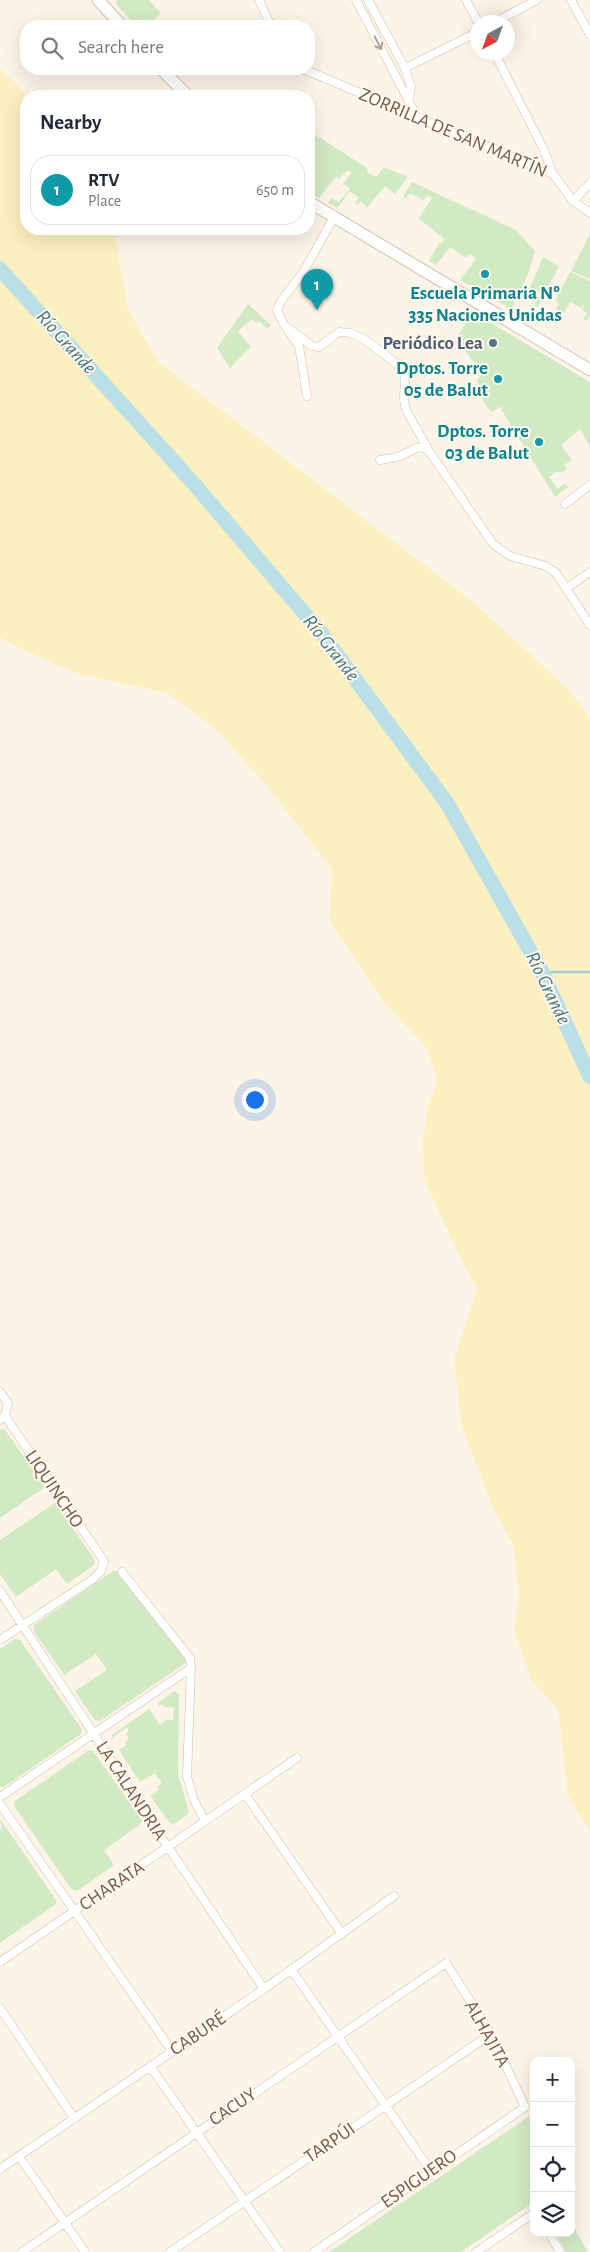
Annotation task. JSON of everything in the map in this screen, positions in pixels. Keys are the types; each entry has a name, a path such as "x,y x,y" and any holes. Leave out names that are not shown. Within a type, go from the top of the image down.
{"street":[{"path":"98,0 116,20"},
{"path":"259,0 268,20"},
{"path":"356,0 418,119"},
{"path":"368,0 405,68 411,87 409,100"},
{"path":"466,0 474,15"},
{"path":"508,15 537,0"},
{"path":"571,0 590,35"},
{"path":"405,68 470,36"},
{"path":"498,60 544,150 553,174"},
{"name":"ZORRILLA DE SAN MARTÍN","path":"315,74 553,174 573,201 590,213"},
{"path":"168,75 182,90"},
{"path":"573,201 590,183"},
{"path":"315,206 590,370"},
{"path":"307,396 299,346 284,325 278,310 281,301 304,271 334,217"},
{"path":"284,325 312,346 319,346 340,332 352,333 364,339 397,364 405,377 404,399 406,410 429,450 493,544 510,556 546,566 556,573 568,588 590,625"},
{"path":"380,460 401,456 416,447 423,446 429,450"},
{"path":"565,504 590,485"},
{"path":"568,588 590,572"},
{"path":"0,1392 8,1403 2,1418"},
{"name":"LIQUINCHO","path":"2,1418 104,1561 101,1571 93,1579 23,1624"},
{"path":"122,1572 190,1658 187,1777 194,1800 205,1821"},
{"name":"LA CALANDRIA","path":"0,1591 168,1847 264,1989"},
{"path":"0,1640 23,1624"},
{"path":"0,1797 191,1668"},
{"name":"CHARATA","path":"0,1962 297,1758"},
{"path":"245,1794 342,1934"},
{"path":"0,1804 172,2051"},
{"name":"CABURÉ","path":"0,2169 292,1970 394,1896"},
{"name":"ALHAJITA","path":"446,1964 491,2034 525,2107"},
{"name":"CACUY","path":"22,2252 446,1964"},
{"path":"292,1970 431,2170"},
{"path":"0,2008 74,2118"},
{"name":"TARPÚI","path":"170,2252 491,2034"},
{"path":"150,2066 280,2252"},
{"name":"ESPIGUERO","path":"314,2252 525,2107"},
{"path":"19,2156 86,2252"},
{"path":"476,2252 530,2216"},
{"path":"551,2237 560,2252"}],"green space":[{"path":"118,0 149,0 161,13 154,20 131,20 115,3"},
{"path":"315,135 366,167 368,170 366,172 377,177 384,167 408,177 395,194 385,186 367,208 361,201 357,205 355,203 359,198 350,191 337,208 328,203 332,198 339,202 350,189 346,185 342,185 352,173 348,170 339,179 336,177 319,198 315,196"},
{"path":"412,182 516,230 535,251 528,274 511,309 460,280 476,259 470,254 466,258 450,247 436,265 429,261 439,243 442,243 445,239 419,219 417,221 432,198 428,196 423,200 412,194 408,194 406,199 403,197"},
{"path":"590,234 590,279 571,271"},
{"path":"543,257 559,266 538,307 534,305 540,294 530,288"},
{"path":"570,272 590,281 590,316 587,321 583,319 587,313 582,310 584,306 581,308 570,302 551,334 562,314 556,310 559,303 555,301"},
{"path":"248,304 271,325 267,329 259,321 257,323 252,319 238,331 251,347 230,368 217,348"},
{"path":"473,312 590,382 590,447 580,429 561,445 572,460 564,465 567,469 562,472 556,472 549,477 558,489 565,483 568,487 555,497 501,409 503,406 491,412 479,394 482,390 477,381 482,373 456,339"},
{"path":"0,1429 5,1430 45,1487 0,1518"},
{"path":"55,1503 95,1560 94,1565 67,1584 56,1569 16,1597 0,1574 0,1540"},
{"path":"113,1571 118,1571 186,1658 186,1663 100,1721 95,1720 75,1691 107,1670 96,1654 64,1675 33,1630 34,1625"},
{"path":"15,1639 20,1640 82,1729 81,1734 4,1787 0,1787 0,1649"},
{"path":"174,1691 179,1694 178,1774 189,1811 187,1815 174,1824 170,1823 150,1796 159,1790 157,1787 162,1783 155,1773 140,1782 119,1750 126,1745 125,1742 129,1739 126,1734 129,1731 127,1727 112,1738 112,1735 149,1709 160,1725 166,1720 173,1720 174,1708 157,1704"},
{"path":"89,1750 93,1751 143,1822 104,1850 114,1865 77,1891 72,1890 14,1806 15,1801"},
{"path":"0,1819 56,1900 56,1904 0,1943 0,1829 2,1828"},
{"path":"530,2116 530,2205 461,2252 329,2252"},
{"path":"575,2229 588,2252 566,2252 558,2237 575,2237"}],"sand":[{"path":"0,68 21,90 20,235 114,235 128,309 158,362 473,602 568,689 590,718 590,1832 568,1795 558,1709 532,1681 514,1630 519,1595 514,1547 491,1503 462,1427 454,1360 477,1288 456,1249 424,1179 423,1140 428,1107 437,1079 425,1045 386,1005 330,921 332,869 267,786 216,729 167,693 75,673 0,637"}],"waterway":[{"name":"Río Grande","path":"0,269 195,485 321,633 447,803 542,972 590,1077"},
{"path":"542,972 590,972"}],"place":[{"name":"Escuela Primaria Nº 335 Naciones Unidas","path":"485,274"},
{"name":"RTV","path":"317,310"},
{"name":"Periódico Lea","path":"493,343"},
{"name":"Dptos. Torre 05 de Balut","path":"498,379"},
{"name":"Dptos. Torre 03 de Balut","path":"539,442"}]}
